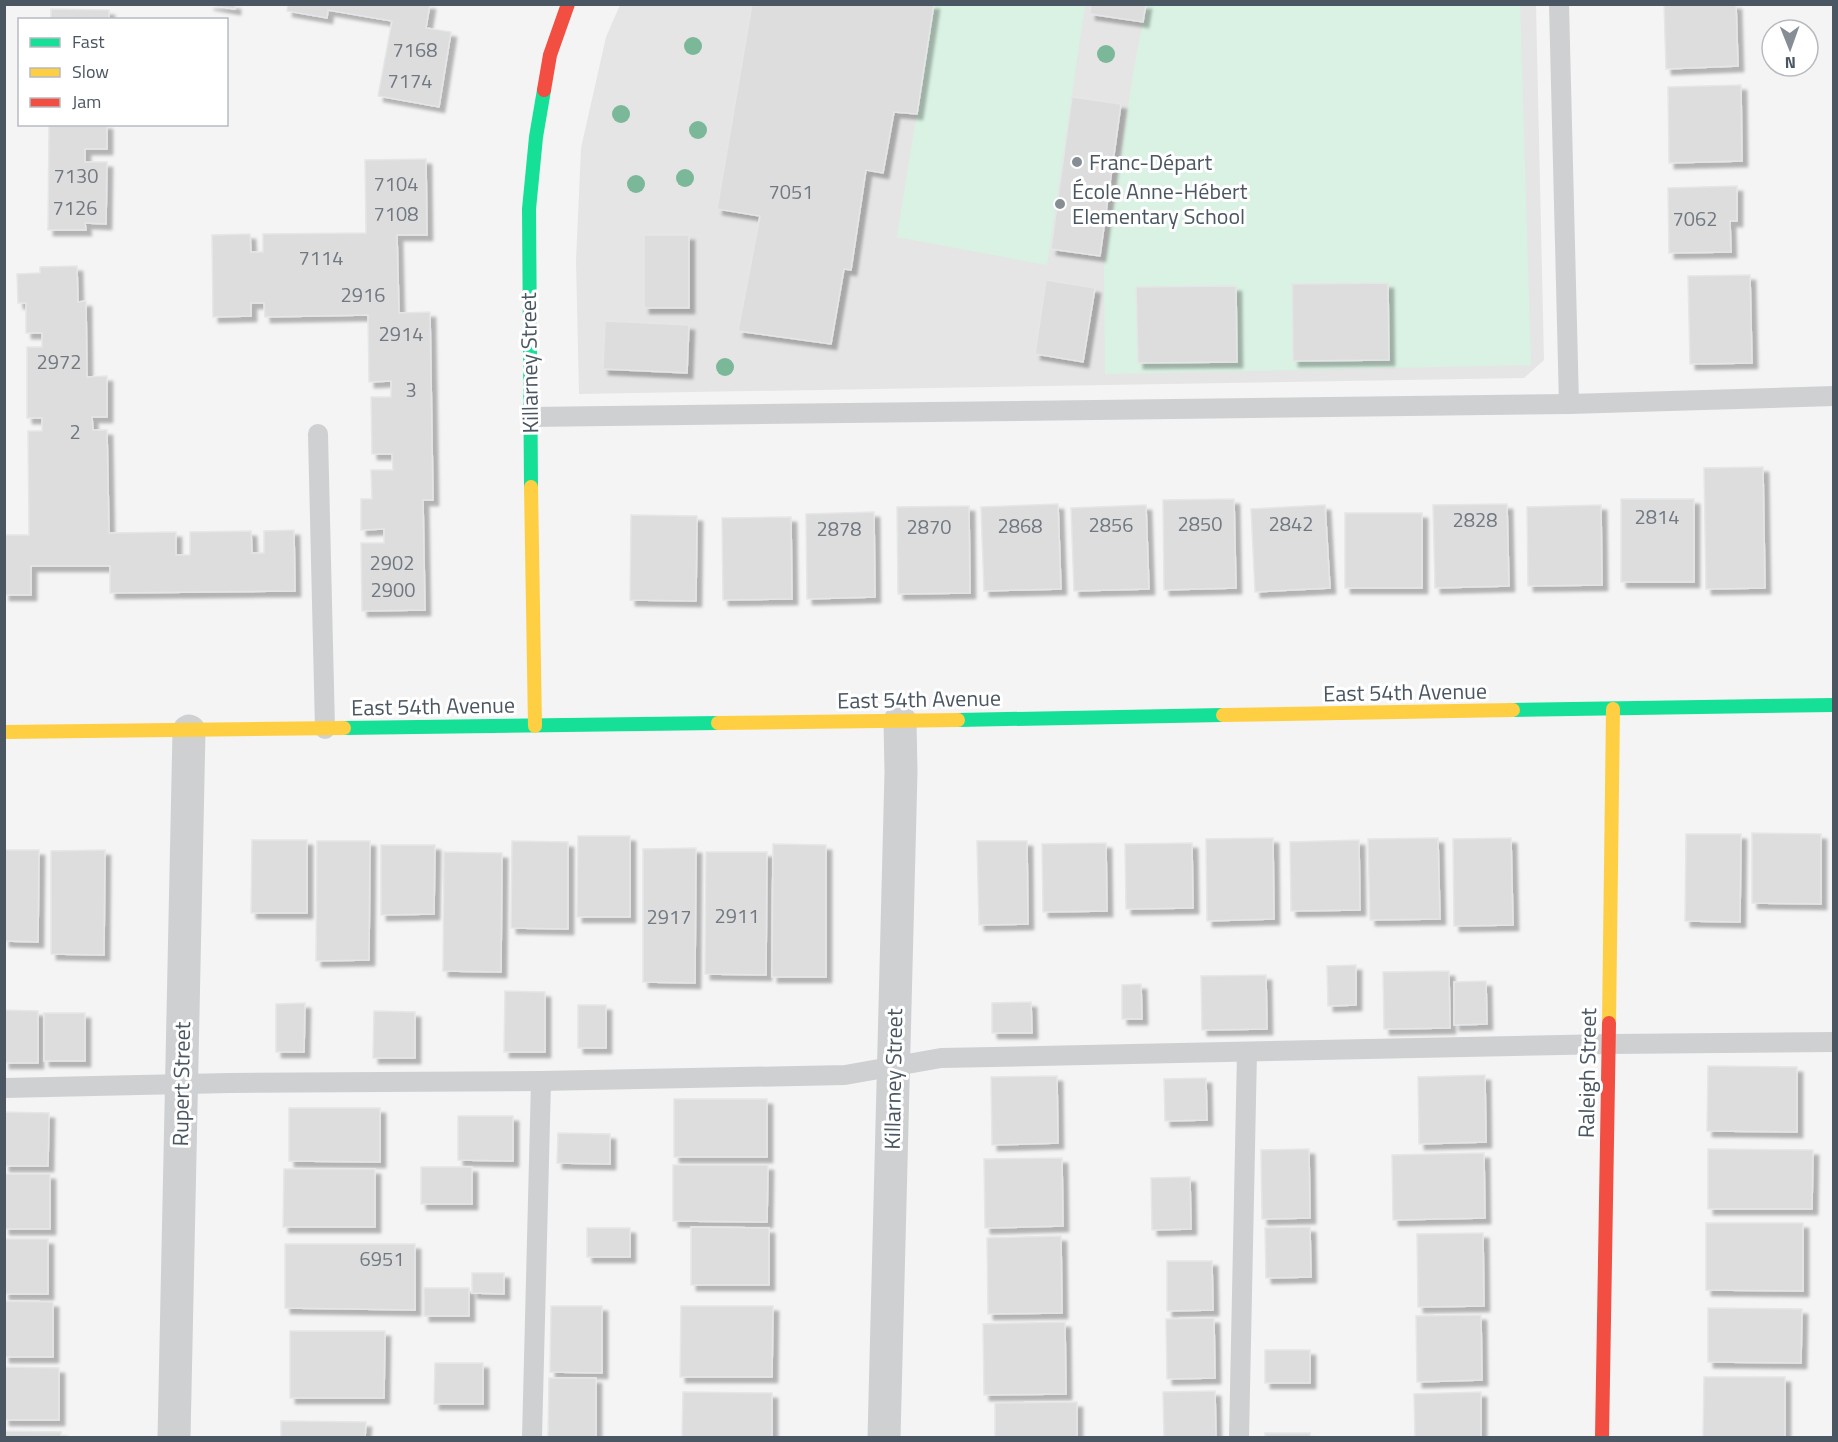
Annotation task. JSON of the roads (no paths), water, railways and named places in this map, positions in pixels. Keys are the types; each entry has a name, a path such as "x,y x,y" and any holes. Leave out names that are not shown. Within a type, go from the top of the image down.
{"street":[{"name":"Killarney Street","path":"535,726 529,208 536,137 550,55 568,4"},
{"name":"East 54th Avenue","path":"4,732 900,721 1833,705"},
{"name":"Raleigh Street","path":"1602,1437 1613,709"},
{"name":"Killarney Street","path":"884,1437 901,772 900,721"},
{"name":"Rupert Street","path":"174,1437 189,731"}],"lane":[{"path":"1559,4 1569,404"},
{"path":"530,417 1569,404 1833,396"},
{"path":"318,434 325,729"},
{"path":"4,1088 845,1075 941,1058 1609,1044 1833,1042"},
{"path":"1239,1437 1247,1052"},
{"path":"532,1437 541,1081"}],"place":[{"name":"Franc-Départ","path":"1077,162"},
{"name":"École Anne-Hébert Elementary School","path":"1060,204"}]}
